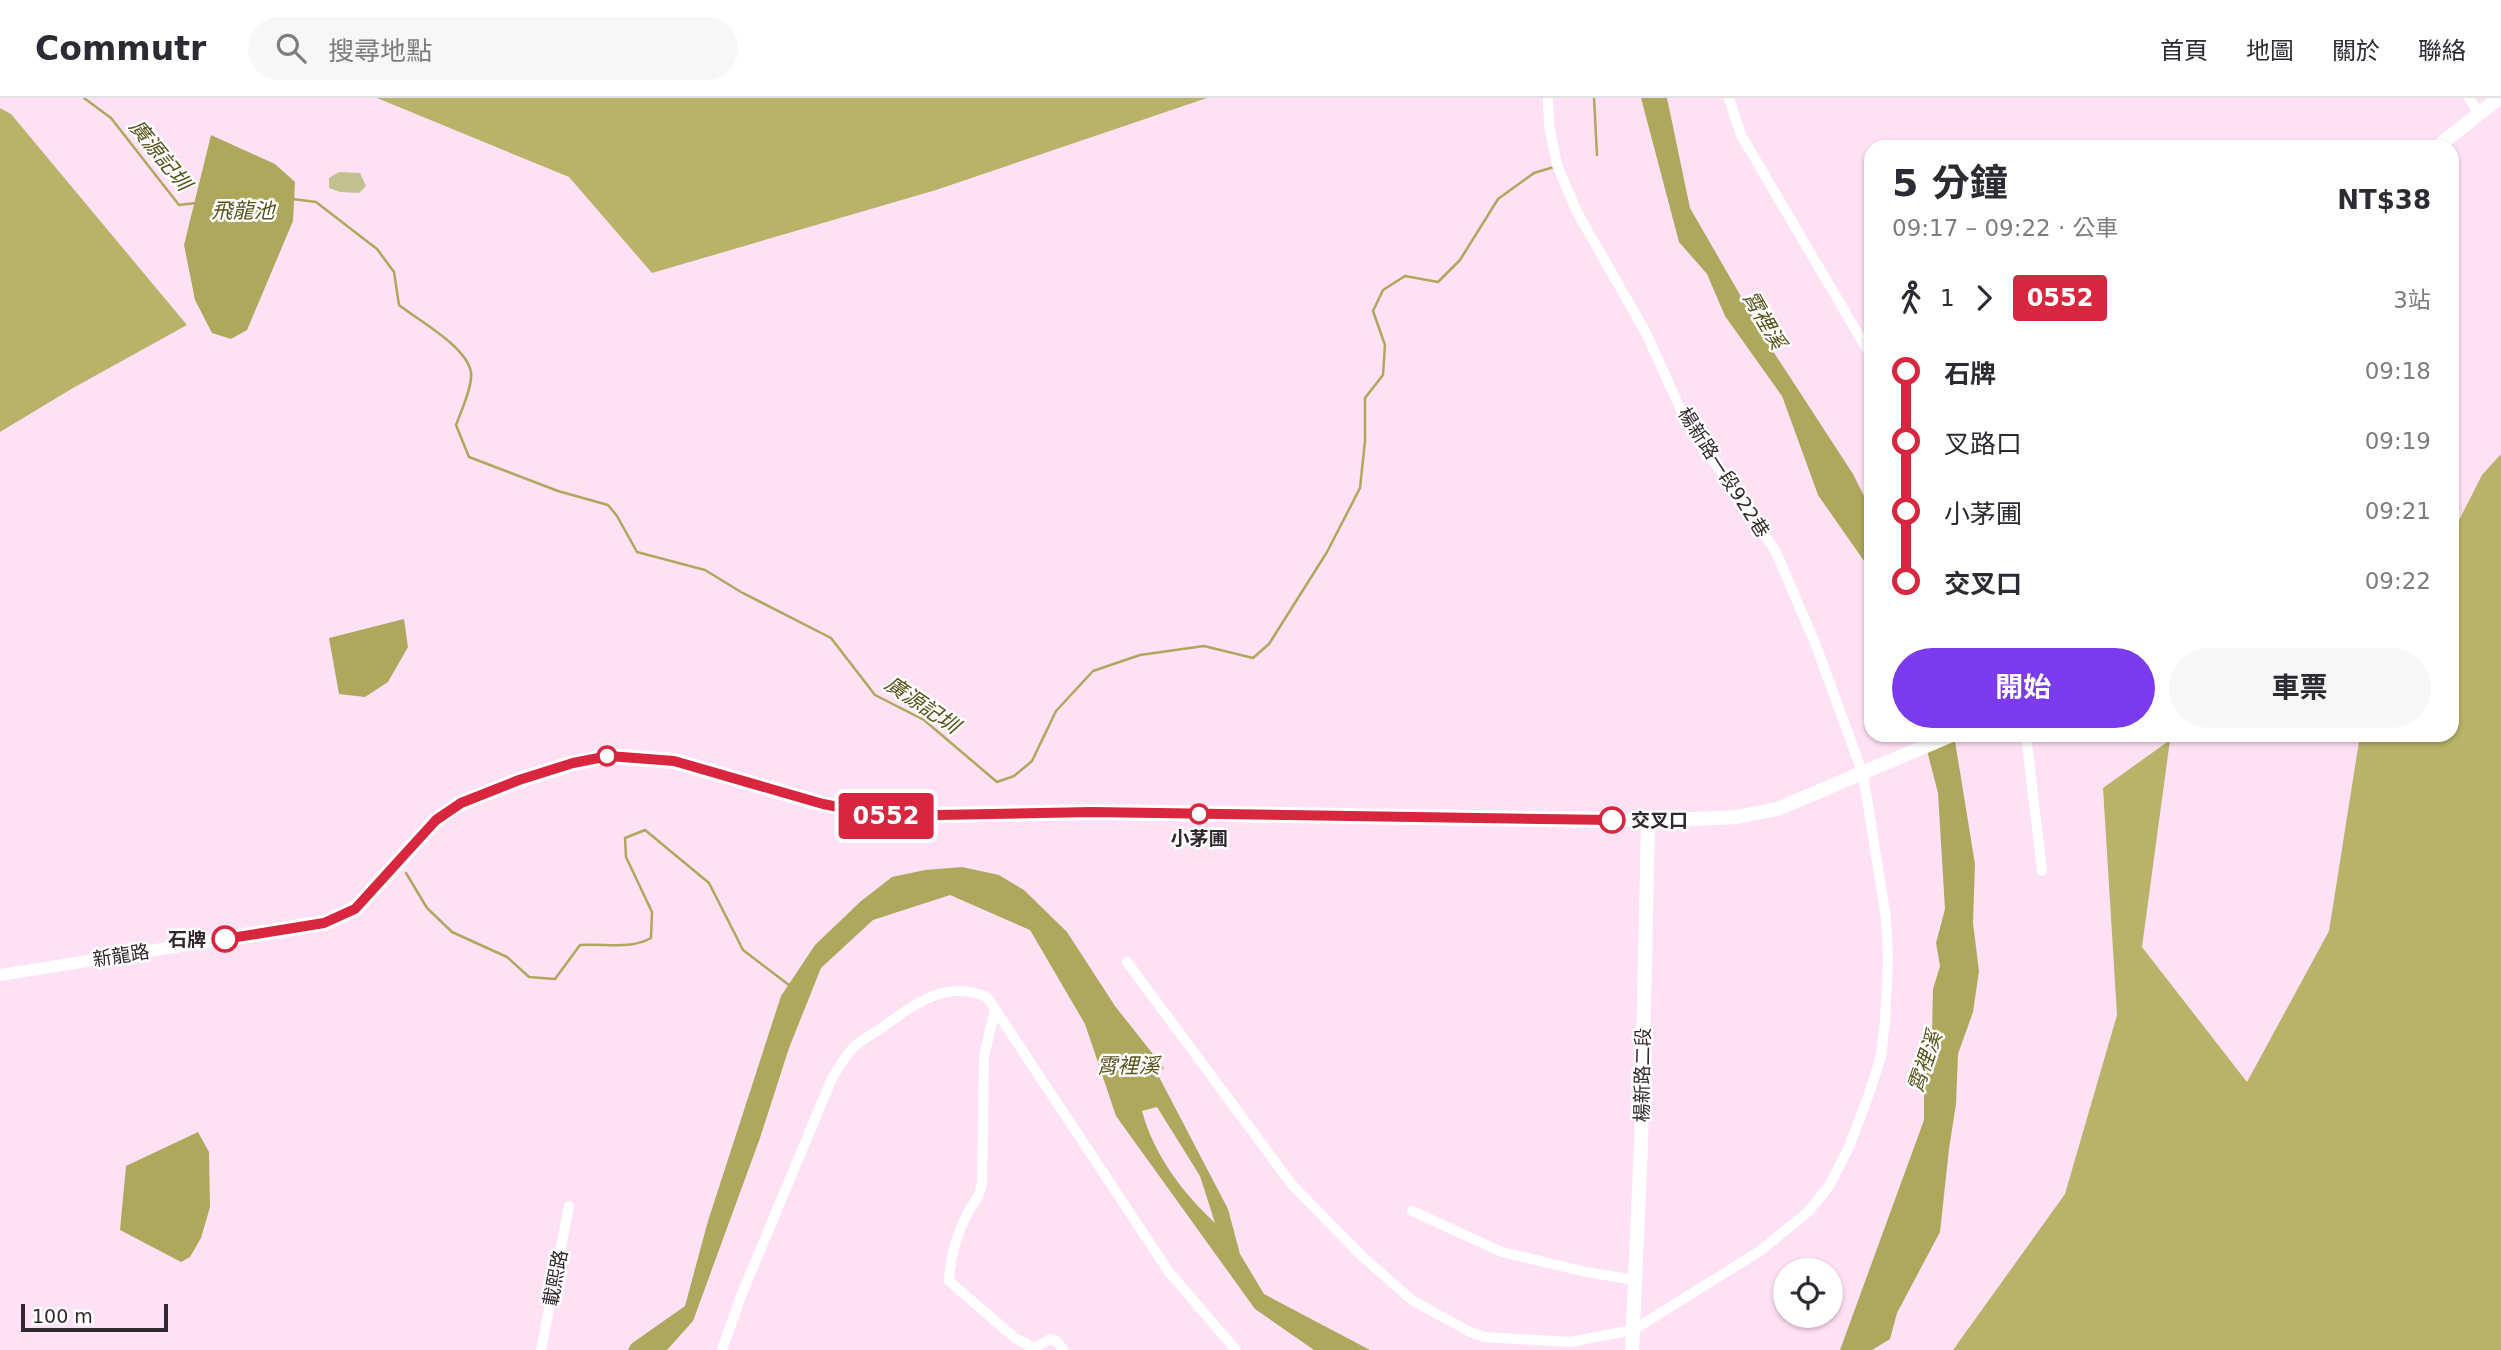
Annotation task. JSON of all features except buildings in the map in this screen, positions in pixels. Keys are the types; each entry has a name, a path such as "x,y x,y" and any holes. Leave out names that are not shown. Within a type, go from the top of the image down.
{"main road":[{"path":"2446,140 2499,98"},
{"path":"1648,821 1737,817 1777,809 1936,742"},
{"name":"楊新路二段","path":"1632,1350 1641,1144 1648,821"}],"street":[{"name":"楊新路一段922巷","path":"1548,98 1549,125 1557,166 1577,212 1644,331 1686,421 1775,550 1815,643 1863,774 1886,918 1888,958 1881,1056 1849,1147 1829,1186 1808,1212 1760,1251 1633,1330"},
{"path":"1729,98 1741,135 1864,344"},
{"path":"2469,98 2479,114"},
{"path":"2027,742 2042,871"},
{"name":"新龍路","path":"0,975 324,923 355,909 436,820 461,803 519,780 573,763 609,756 674,761 823,804 885,816 1092,812 1648,821"},
{"path":"1127,962 1293,1186 1363,1257 1412,1300 1484,1337 1570,1342 1633,1330"},
{"path":"722,1350 741,1296 833,1076 853,1048 903,1012 930,996 949,991 972,990 987,997 1169,1272 1236,1350"},
{"path":"995,1009 984,1057 982,1184 978,1200 967,1214 956,1245 949,1281 1015,1338 1034,1348 1050,1339 1056,1340 1063,1350"},
{"name":"載熙路","path":"541,1350 569,1206"},
{"path":"1412,1211 1502,1252 1586,1272 1635,1280"}],"shaded area":[{"path":"377,98 1207,98 936,190 652,273 569,177"},
{"path":"0,108 11,114 187,325 0,432"},
{"path":"339,172 360,173 366,186 359,193 340,192 329,188 329,178"},
{"path":"2501,454 2501,1350 1953,1350 2065,1194 2117,1015 2103,788 2170,742 2142,947 2247,1082 2329,931 2359,742 2459,742 2459,520 2482,475"}],"water":[{"name":"霄裡溪","path":"1641,98 1667,98 1690,208 1769,345 1853,474 1864,496 1864,561 1818,495 1782,396 1725,316 1707,274 1679,242"},
{"name":"飛龍池","path":"211,135 275,164 295,182 293,221 247,330 231,339 212,333 195,300 184,245"},
{"path":"404,619 408,647 388,682 365,697 339,694 329,638"},
{"name":"霄裡溪","path":"1925,742 1955,742 1975,864 1973,923 1979,971 1973,1012 1958,1054 1956,1104 1940,1232 1897,1313 1890,1339 1872,1350 1840,1350 1924,1120 1924,1072 1932,1033 1933,989 1940,966 1936,943 1945,909 1938,793"},
{"name":"霄裡溪","path":"962,867 999,875 1024,890 1067,932 1115,1006 1164,1068 1157,1073 1228,1209 1240,1254 1264,1294 1370,1350 1314,1350 1255,1309 1116,1116 1085,1024 1030,930 950,895 873,920 821,968 789,1048 760,1138 693,1321 667,1350 628,1350 631,1344 685,1306 708,1221 781,996 815,945 860,902 892,877 925,870","holes":["1157,1107 1200,1176 1215,1223 1191,1199 1171,1172 1154,1143 1142,1111"]},
{"path":"198,1132 209,1152 210,1207 201,1238 190,1257 181,1262 120,1230 126,1166"}],"waterway":[{"name":"廣源記圳","path":"84,98 111,118 179,205 196,203"},
{"name":"廣源記圳","path":"1594,98 1597,155"},
{"name":"廣源記圳","path":"293,199 316,202 377,249 394,272 399,305 441,335 467,362 471,372 470,384 456,425 469,457 558,491 608,505 637,552 705,570 741,592 831,638 875,695 924,720 997,782 1014,776 1032,761 1056,711 1093,671 1140,655 1204,646 1253,658 1269,644 1327,552 1360,488 1365,441 1365,398 1383,375 1385,345 1373,311 1383,290 1405,276 1438,282 1460,260 1498,199 1534,173 1554,167"},
{"path":"406,873 427,908 452,932 507,957 529,977 555,979 580,945 626,945 651,938 652,912 626,857 625,838 645,830 709,883 743,950 789,985"}],"bus line":[{"name":"0552","path":"225,939 324,923 355,909 436,820 461,803 519,780 573,763 609,756 674,761 823,804 885,816 1092,812 1612,820"}],"place":[{"name":"小茅圃","path":"1199,814"},
{"name":"交叉口","path":"1612,820"},
{"name":"石牌","path":"225,939"}]}
